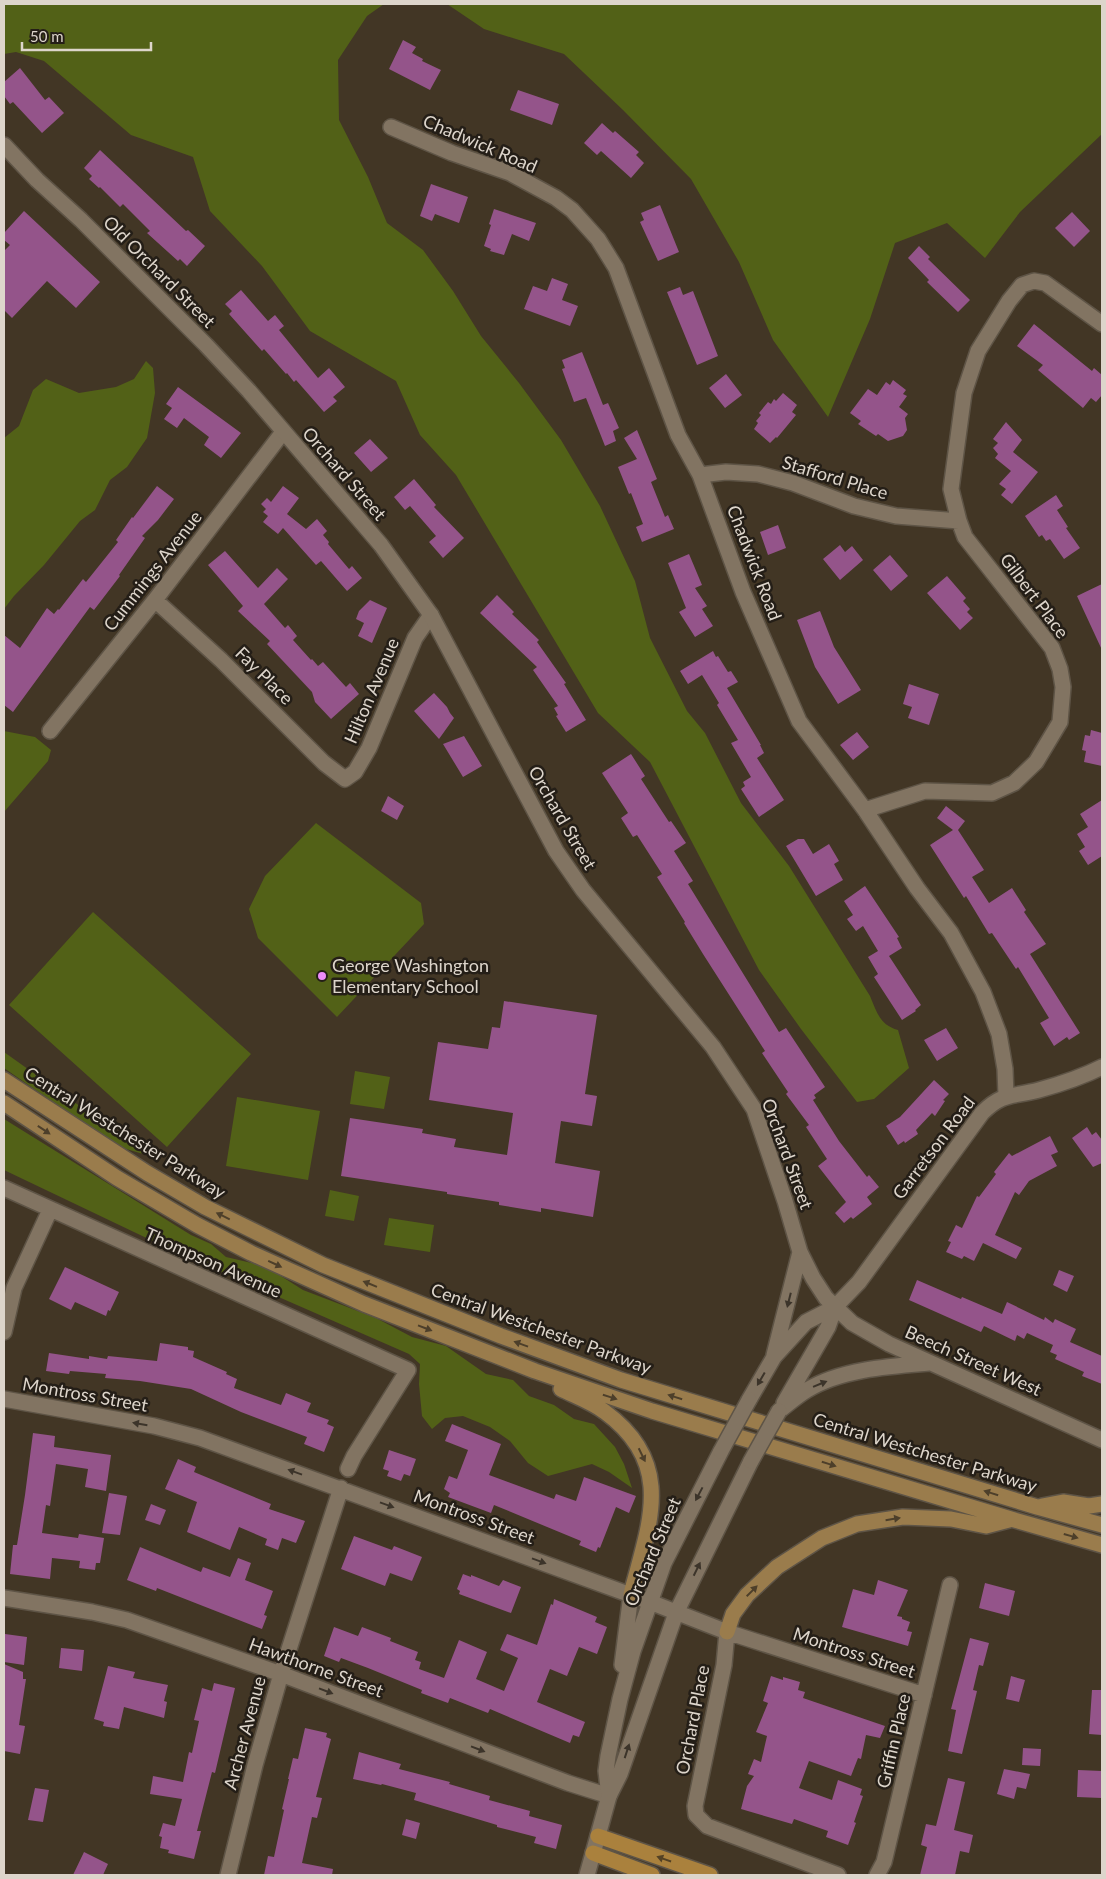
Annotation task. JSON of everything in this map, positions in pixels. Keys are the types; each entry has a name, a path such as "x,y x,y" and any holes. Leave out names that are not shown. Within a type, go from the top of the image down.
{"highway":[{"path":"598,1836 710,1875"},
{"path":"593,1853 652,1875"}],"main road":[{"name":"Central Westchester Parkway","path":"4,1080 147,1173 205,1207 323,1266 501,1336 621,1380 1037,1507 1102,1525"},
{"path":"4,1103 117,1178 197,1225 251,1253 364,1304 564,1382 652,1411 1100,1545"},
{"path":"488,1352 605,1412 633,1438 645,1459 653,1491 651,1515 631,1594"},
{"path":"1037,1507 1063,1502 1090,1506 1102,1504"},
{"path":"727,1632 733,1614 747,1595 777,1566 822,1538 858,1524 903,1517 951,1520 986,1526 1010,1519"}],"street":[{"name":"Chadwick Road","path":"391,128 452,153 510,173 556,198 572,210 598,239 616,268 678,435 700,475 743,592 799,721 865,810 917,888 951,933 983,992 999,1034 1005,1069 1006,1096"},
{"name":"Old Orchard Street","path":"4,145 37,180 81,220 206,346 249,391 283,432"},
{"name":"Gilbert Place","path":"865,810 925,791 992,793 1014,783 1036,762 1060,722 1063,687 1060,669 1052,648 965,537 958,521 951,489 964,393 978,351 1009,301 1022,285 1034,281 1045,283 1102,324"},
{"name":"Cummings Avenue","path":"50,731 155,600 283,432"},
{"name":"Orchard Street","path":"283,432 381,545 431,615 556,851 583,890 713,1047 754,1109 800,1252 815,1282 835,1307"},
{"name":"Stafford Place","path":"700,475 726,472 758,474 793,482 854,506 896,516 958,521"},
{"name":"Fay Place","path":"155,600 221,660 324,763 345,779"},
{"name":"Hilton Avenue","path":"345,779 355,772 369,748 415,638 431,615"},
{"name":"Garretson Road","path":"835,1307 858,1282 982,1113 993,1102 1006,1096 1036,1091 1085,1076 1102,1067"},
{"name":"Thompson Avenue","path":"4,1188 408,1370 354,1456 348,1469"},
{"path":"4,1332 14,1288 50,1210"},
{"path":"774,1358 800,1252"},
{"name":"Orchard Street","path":"609,1796 606,1771 620,1699 633,1651 664,1563 721,1451 774,1358 806,1322 835,1307"},
{"name":"Orchard Street","path":"587,1875 609,1796 620,1774 676,1613 751,1460 828,1328 835,1307"},
{"name":"Beech Street West","path":"835,1307 852,1323 868,1333 930,1363 1102,1440"},
{"path":"779,1411 808,1389 836,1378 876,1367 930,1363"},
{"name":"Montross Street","path":"4,1399 154,1426 200,1438 631,1594 727,1632 924,1695"},
{"name":"Archer Avenue","path":"228,1875 255,1765 281,1674 341,1488"},
{"name":"Griffin Place","path":"877,1875 884,1862 950,1585"},
{"path":"620,1699 624,1646 631,1594"},
{"name":"Hawthorne Street","path":"4,1598 92,1612 127,1620 281,1674 568,1783 609,1796"},
{"name":"Orchard Place","path":"727,1632 724,1665 696,1806 696,1815 707,1826 838,1875"}],"green space":[{"path":"4,4 384,4 367,16 338,60 339,120 368,177 387,223 423,250 453,291 481,336 561,440 600,506 635,581 650,638 687,711 705,733 741,803 789,866 870,996 880,1018 887,1025 898,1030 909,1068 874,1099 857,1102 759,970 650,762 598,713 456,475 420,435 396,381 310,331 262,266 210,211 193,157 131,135 44,61 16,52 4,54"},
{"path":"447,4 1102,4 1102,134 1020,212 985,258 947,223 895,243 870,319 828,417 773,340 739,262 691,179 564,54 484,29"},
{"path":"146,361 153,368 155,393 147,438 127,467 110,480 95,510 80,521 44,565 4,609 4,438 19,426 33,390 46,379 79,393 116,387 134,379"},
{"path":"4,731 35,737 51,750 48,761 4,812"},
{"path":"316,823 421,903 424,924 337,1017 258,938 249,909 265,876"},
{"path":"93,912 251,1054 167,1147 9,1005"},
{"path":"4,1052 150,1156 116,1146 4,1068"},
{"path":"355,1071 390,1077 384,1109 350,1104"},
{"path":"237,1097 320,1111 308,1180 226,1166"},
{"path":"4,1119 191,1235 211,1244 226,1257 265,1266 303,1290 376,1318 412,1337 446,1346 486,1374 513,1380 529,1396 554,1405 574,1419 594,1424 615,1447 624,1464 632,1488 609,1472 592,1464 548,1476 528,1463 510,1441 490,1427 463,1416 445,1418 432,1429 422,1416 419,1384 420,1364 409,1354 180,1254 4,1170"},
{"path":"330,1190 359,1196 354,1221 325,1216"},
{"path":"389,1218 434,1225 430,1252 384,1245"}],"building":[{"path":"403,40 416,47 412,53 423,59 422,61 441,70 430,90 389,69"},
{"path":"20,68 45,100 49,97 64,113 42,133 13,102 10,104 4,96 4,82"},
{"path":"518,90 559,104 552,125 510,110"},
{"path":"602,123 613,133 615,131 639,152 636,155 644,163 631,178 601,151 597,155 584,143"},
{"path":"100,150 186,231 188,230 205,246 187,266 180,259 178,261 147,233 150,231 123,204 120,207 89,179 92,176 84,168"},
{"path":"431,184 468,197 459,223 435,214 432,221 420,216"},
{"path":"660,205 679,252 658,261 640,222 644,220 641,213"},
{"path":"494,209 536,223 529,241 512,234 504,255 490,251 491,249 484,246"},
{"path":"24,211 100,282 76,308 47,281 12,318 4,310 4,251 10,245 4,240 4,233"},
{"path":"1072,212 1090,231 1074,247 1055,228"},
{"path":"919,246 930,257 928,259 970,300 958,312 927,282 929,280 908,258"},
{"path":"552,278 568,284 562,300 578,306 570,326 524,309 533,286 547,291"},
{"path":"680,287 683,295 693,291 718,356 697,365 667,292"},
{"path":"241,290 268,321 275,315 284,326 279,330 318,378 329,368 345,387 333,397 337,401 324,412 296,380 294,382 264,349 262,351 229,314 232,311 225,304"},
{"path":"1034,324 1092,371 1094,368 1102,375 1102,395 1096,402 1091,398 1083,408 1038,370 1043,365 1017,346"},
{"path":"582,352 603,405 608,403 619,428 613,431 616,441 605,446 586,398 574,402 562,369 565,368 562,360"},
{"path":"726,374 742,395 725,408 709,388"},
{"path":"893,380 906,390 903,394 907,396 899,407 908,414 905,418 907,430 903,436 888,441 878,434 876,436 858,424 861,421 850,413 868,389 877,395 886,382 890,385"},
{"path":"178,387 241,433 221,458 204,445 209,437 184,418 177,428 164,419 172,408 166,404"},
{"path":"783,393 797,405 792,412 796,415 777,438 770,443 754,429 758,423 756,421 761,415 759,413 768,402 771,404 774,399 776,401"},
{"path":"1006,422 1022,440 1013,452 1038,472 1012,504 1001,495 1006,489 999,484 1011,471 995,458 998,454 993,448 998,443 993,439"},
{"path":"637,430 657,479 651,482 665,517 668,515 674,529 642,542 636,527 643,524 618,467 637,459 624,438"},
{"path":"370,439 388,458 371,472 354,453"},
{"path":"414,479 436,505 434,507 464,538 443,558 429,542 436,536 410,506 405,510 394,497"},
{"path":"157,486 174,499 158,520 142,536 145,538 120,576 94,610 90,607 13,712 4,705 4,635 20,648 47,608 54,614 83,579 86,582 118,542 116,540 132,517"},
{"path":"283,486 299,498 287,514 306,529 317,519 327,531 323,535 329,542 328,544 349,569 352,566 362,578 347,591 321,561 316,565 283,528 278,534 263,522 268,516 263,512 266,509 261,504 267,498 271,502"},
{"path":"1056,495 1063,506 1057,510 1068,527 1066,528 1080,548 1064,559 1050,539 1046,541 1042,535 1039,537 1025,516"},
{"path":"778,525 786,548 768,555 760,532"},
{"path":"840,545 845,552 852,546 863,560 840,580 823,559"},
{"path":"225,551 258,588 277,568 288,579 264,604 285,628 288,625 297,636 293,640 311,660 318,666 323,662 346,687 350,683 359,694 331,719 315,702 312,692 267,644 270,641 238,611 243,606 208,565"},
{"path":"689,554 702,585 695,588 707,606 702,609 713,626 695,637 679,612 686,608 668,563"},
{"path":"890,555 908,576 891,591 873,570"},
{"path":"947,576 966,598 963,601 970,609 967,612 973,618 960,630 927,593"},
{"path":"1102,584 1102,650 1077,596"},
{"path":"497,595 514,612 512,614 539,640 537,642 566,683 564,684 586,720 566,732 556,716 558,715 554,708 558,706 533,670 537,667 480,613"},
{"path":"370,600 387,608 372,643 358,636 364,623 356,619 359,611"},
{"path":"820,611 834,647 861,690 838,704 815,667 797,620"},
{"path":"713,651 728,672 731,671 738,682 727,688 761,745 764,753 757,758 784,800 759,817 741,789 745,786 743,782 751,777 731,743 738,740 717,705 719,703 702,675 688,684 680,671"},
{"path":"909,684 939,694 929,725 908,718 912,707 903,704"},
{"path":"434,693 454,718 439,739 414,711"},
{"path":"1091,730 1102,733 1102,766 1084,762 1086,751 1082,750 1085,735 1090,736"},
{"path":"857,732 869,747 853,760 840,745"},
{"path":"464,736 482,766 463,777 443,744"},
{"path":"631,754 645,776 641,779 669,822 671,821 686,843 674,851 693,881 688,884 779,1032 786,1028 825,1087 814,1095 816,1098 813,1100 839,1141 867,1177 869,1175 879,1187 867,1197 872,1204 853,1219 851,1217 844,1223 835,1213 846,1202 818,1166 827,1159 806,1127 809,1125 786,1094 788,1092 762,1053 765,1051 703,954 657,877 662,874 637,835 633,837 621,818 628,813 602,773"},
{"path":"388,796 404,806 397,820 381,811"},
{"path":"1102,800 1102,856 1088,865 1079,851 1085,847 1077,834 1088,827 1080,814"},
{"path":"946,806 965,821 958,830 984,870 972,877 989,903 1012,888 1026,910 1024,912 1046,944 1030,954 1080,1033 1069,1040 1067,1037 1054,1046 1040,1023 1049,1018 1018,967 1016,969 992,933 989,934 966,896 964,898 930,845 953,830 937,818"},
{"path":"798,839 804,839 813,854 829,844 839,861 834,864 843,880 816,896 786,846"},
{"path":"865,886 899,937 897,938 902,948 889,956 921,1005 916,1011 902,1020 874,977 878,974 868,957 878,951 863,926 856,931 847,919 853,915 844,901"},
{"path":"504,1001 597,1015 585,1094 597,1096 592,1126 561,1121 555,1163 600,1171 593,1217 541,1208 541,1212 499,1205 499,1202 447,1194 447,1192 341,1176 350,1118 423,1129 422,1133 456,1139 454,1147 507,1155 513,1113 429,1100 438,1042 488,1049 492,1027 500,1028"},
{"path":"946,1028 958,1048 937,1061 924,1040"},
{"path":"934,1080 949,1094 943,1100 945,1101 935,1116 932,1113 916,1130 918,1134 905,1143 904,1141 898,1145 886,1126 900,1117"},
{"path":"1087,1127 1092,1135 1096,1132 1102,1140 1102,1163 1093,1167 1072,1138"},
{"path":"1050,1136 1058,1152 1051,1155 1057,1166 1029,1181 1019,1195 1015,1192 995,1235 1022,1248 1016,1259 983,1243 974,1261 964,1256 962,1259 946,1252 951,1242 948,1241 956,1225 962,1228 977,1196 979,1197 996,1174 994,1172 1009,1153 1012,1156"},
{"path":"65,1267 119,1292 106,1316 75,1302 71,1310 49,1299"},
{"path":"1059,1270 1074,1276 1067,1292 1053,1285"},
{"path":"917,1280 1002,1314 1007,1302 1044,1320 1045,1317 1053,1323 1055,1319 1076,1329 1070,1342 1102,1356 1102,1384 1082,1376 1084,1372 1055,1359 1057,1355 1050,1352 1053,1345 1027,1333 1024,1339 1017,1335 1015,1341 984,1326 981,1332 909,1300"},
{"path":"160,1343 188,1347 188,1350 194,1351 193,1357 227,1372 226,1374 237,1379 234,1388 281,1405 286,1393 311,1403 307,1412 329,1420 327,1424 334,1427 324,1452 304,1444 307,1437 241,1412 191,1389 105,1378 106,1374 70,1371 69,1374 46,1371 49,1353 89,1359 89,1356 107,1359 108,1356 157,1361"},
{"path":"452,1424 501,1444 489,1475 554,1499 556,1494 576,1501 584,1477 636,1496 629,1513 616,1507 600,1548 598,1547 596,1552 579,1545 581,1541 494,1505 491,1513 448,1497 450,1493 444,1489 449,1476 457,1479 468,1450 445,1441"},
{"path":"33,1433 55,1436 54,1447 111,1455 106,1491 85,1487 88,1469 56,1464 50,1506 46,1505 42,1533 78,1538 79,1534 104,1538 100,1563 96,1563 95,1570 79,1568 80,1561 52,1558 50,1579 10,1574 13,1545 17,1545"},
{"path":"389,1450 416,1459 410,1476 404,1474 401,1481 387,1476 389,1471 383,1469"},
{"path":"178,1459 196,1467 194,1472 271,1504 269,1509 305,1521 296,1543 282,1538 278,1550 265,1545 267,1539 239,1527 230,1550 187,1532 197,1502 165,1489"},
{"path":"109,1493 127,1496 120,1535 102,1533"},
{"path":"151,1504 166,1510 160,1525 145,1520"},
{"path":"354,1536 392,1550 394,1546 422,1557 412,1581 390,1573 385,1586 341,1569"},
{"path":"140,1547 201,1572 203,1567 230,1577 238,1558 251,1563 245,1580 273,1591 264,1615 267,1616 262,1629 157,1588 156,1591 127,1580"},
{"path":"463,1574 471,1577 471,1575 499,1586 503,1580 521,1587 511,1613 459,1594 460,1591 457,1589"},
{"path":"878,1580 908,1590 897,1616 910,1622 907,1631 912,1632 908,1646 842,1627 853,1589 874,1595"},
{"path":"985,1583 1015,1591 1009,1616 979,1608"},
{"path":"554,1599 597,1617 595,1622 607,1627 597,1654 579,1647 567,1676 550,1669 537,1702 585,1722 579,1737 573,1735 570,1743 490,1709 488,1713 450,1698 448,1703 421,1693 422,1690 368,1668 341,1658 339,1662 324,1656 334,1627 358,1636 362,1627 391,1638 390,1641 418,1652 415,1660 421,1662 419,1669 444,1678 459,1640 487,1652 476,1679 504,1691 518,1658 500,1650 507,1634 537,1645"},
{"path":"5,1634 27,1637 24,1665 4,1662"},
{"path":"970,1638 989,1643 983,1666 979,1665 973,1690 977,1691 962,1754 948,1751 956,1710 951,1709"},
{"path":"61,1648 84,1650 82,1671 59,1668"},
{"path":"4,1664 23,1672 23,1679 26,1679 19,1725 25,1726 20,1754 4,1751"},
{"path":"108,1666 135,1672 133,1678 168,1685 164,1701 167,1702 164,1718 124,1707 119,1729 103,1726 104,1722 94,1719"},
{"path":"771,1676 800,1682 798,1690 805,1692 803,1698 885,1726 880,1738 866,1735 861,1759 858,1758 851,1776 809,1761 799,1788 832,1800 838,1780 862,1789 860,1795 863,1796 848,1845 826,1837 828,1831 794,1819 792,1824 741,1809 747,1786 754,1776 748,1774 754,1759 761,1762 767,1736 756,1732 768,1703 763,1701"},
{"path":"1011,1676 1025,1680 1019,1702 1006,1699"},
{"path":"214,1683 235,1688 215,1773 212,1772 197,1831 201,1831 194,1859 168,1853 169,1850 160,1848 162,1837 159,1836 163,1823 175,1826 182,1799 150,1794 153,1776 183,1782 189,1752 192,1753 199,1721 194,1720 202,1688 212,1691"},
{"path":"1092,1690 1102,1690 1102,1735 1089,1734"},
{"path":"305,1728 327,1733 326,1737 331,1739 316,1797 322,1798 317,1818 312,1817 302,1863 333,1869 332,1875 264,1875 268,1856 274,1857 293,1758 298,1759"},
{"path":"1023,1748 1041,1749 1040,1766 1022,1765"},
{"path":"359,1752 401,1764 399,1769 450,1782 449,1784 490,1796 489,1800 530,1811 529,1816 562,1825 556,1849 534,1843 536,1837 497,1827 497,1825 414,1800 416,1793 353,1779"},
{"path":"1004,1769 1030,1774 1026,1789 1017,1787 1014,1799 997,1794"},
{"path":"1078,1770 1102,1771 1102,1798 1077,1797"},
{"path":"948,1778 965,1782 954,1830 973,1835 969,1853 960,1851 955,1875 920,1875 927,1847 921,1845 926,1824 936,1826"},
{"path":"35,1788 49,1790 43,1822 28,1820"},
{"path":"406,1819 420,1823 416,1839 402,1835"},
{"path":"84,1852 108,1864 103,1875 73,1875"}],"place":[{"name":"George Washington Elementary School","path":"322,976"}]}
